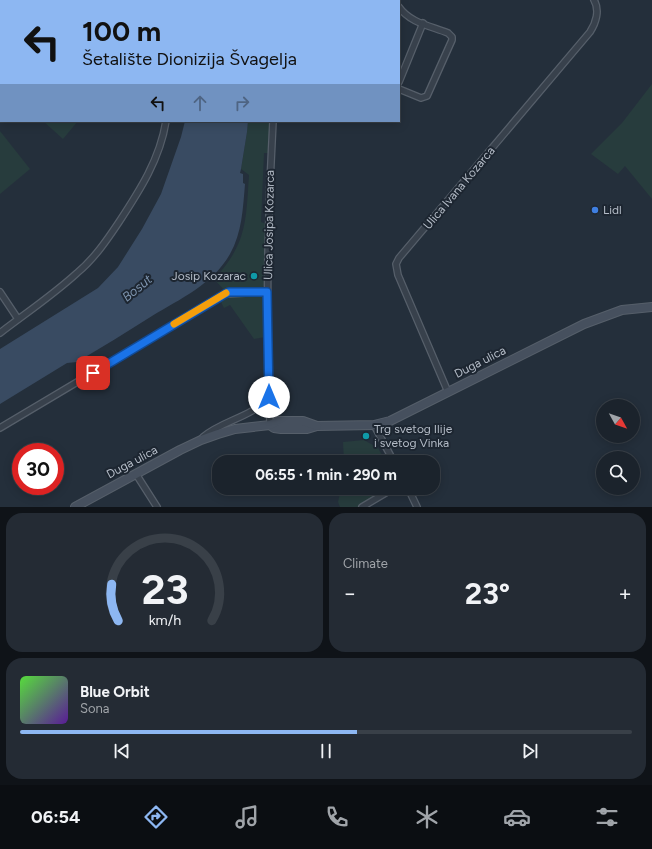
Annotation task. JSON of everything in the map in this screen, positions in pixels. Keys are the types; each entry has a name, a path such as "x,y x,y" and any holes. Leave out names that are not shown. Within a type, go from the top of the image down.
{"main road":[{"name":"Duga ulica","path":"75,507 201,440 235,429 270,425 278,421 303,421 317,426 374,425 390,420 586,323 622,310 652,307"}],"street":[{"name":"Ulica Ivana Kozarca","path":"448,392 398,275 396,264 399,258 593,28 597,13 594,0"},
{"path":"400,8 408,17 415,21 448,33 452,37 427,96 421,98 400,89"},
{"path":"400,80 423,23"},
{"path":"0,333 77,273 95,256 134,199 151,169 160,147 166,122"},
{"name":"Ulica Josipa Kozarca","path":"270,425 267,292 272,122"},
{"path":"0,292 18,319"},
{"path":"0,428 225,294 229,292 267,292"},
{"name":"Duga ulica","path":"201,440 213,429 262,406 269,397"},
{"path":"374,425 390,455"},
{"path":"136,474 157,507"},
{"path":"362,507 382,495"},
{"path":"411,495 417,507"}],"green space":[{"path":"652,84 652,199 625,166 618,174 591,154 622,123"},
{"path":"44,122 77,122 63,139"},
{"path":"248,122 270,122 268,153 264,153 261,222 266,224 264,286 260,289 232,289 225,291 214,279 233,254 243,231 247,206 249,175 241,169"},
{"path":"0,131 30,169 0,194"},
{"path":"261,295 264,298 265,337 254,339 230,305 224,308 221,302 230,296"},
{"path":"364,440 378,448 382,455 344,455 343,442"},
{"path":"340,495 379,495 359,507 340,507 338,502"}],"water":[{"name":"Bosut","path":"185,122 248,122 240,173 243,174 243,183 245,184 243,211 237,238 223,265 215,274 185,297 77,362 67,363 0,404 0,349 98,288 118,267 142,229 161,194"}],"slow traffic":[{"path":"174,324 226,293"}],"place":[{"name":"Lidl","path":"595,210"},
{"name":"Josip Kozarac","path":"254,276"},
{"name":"Trg svetog Ilije i svetog Vinka","path":"366,436"}],"route":[{"path":"93,373 229,292 267,292 269,397"}]}
